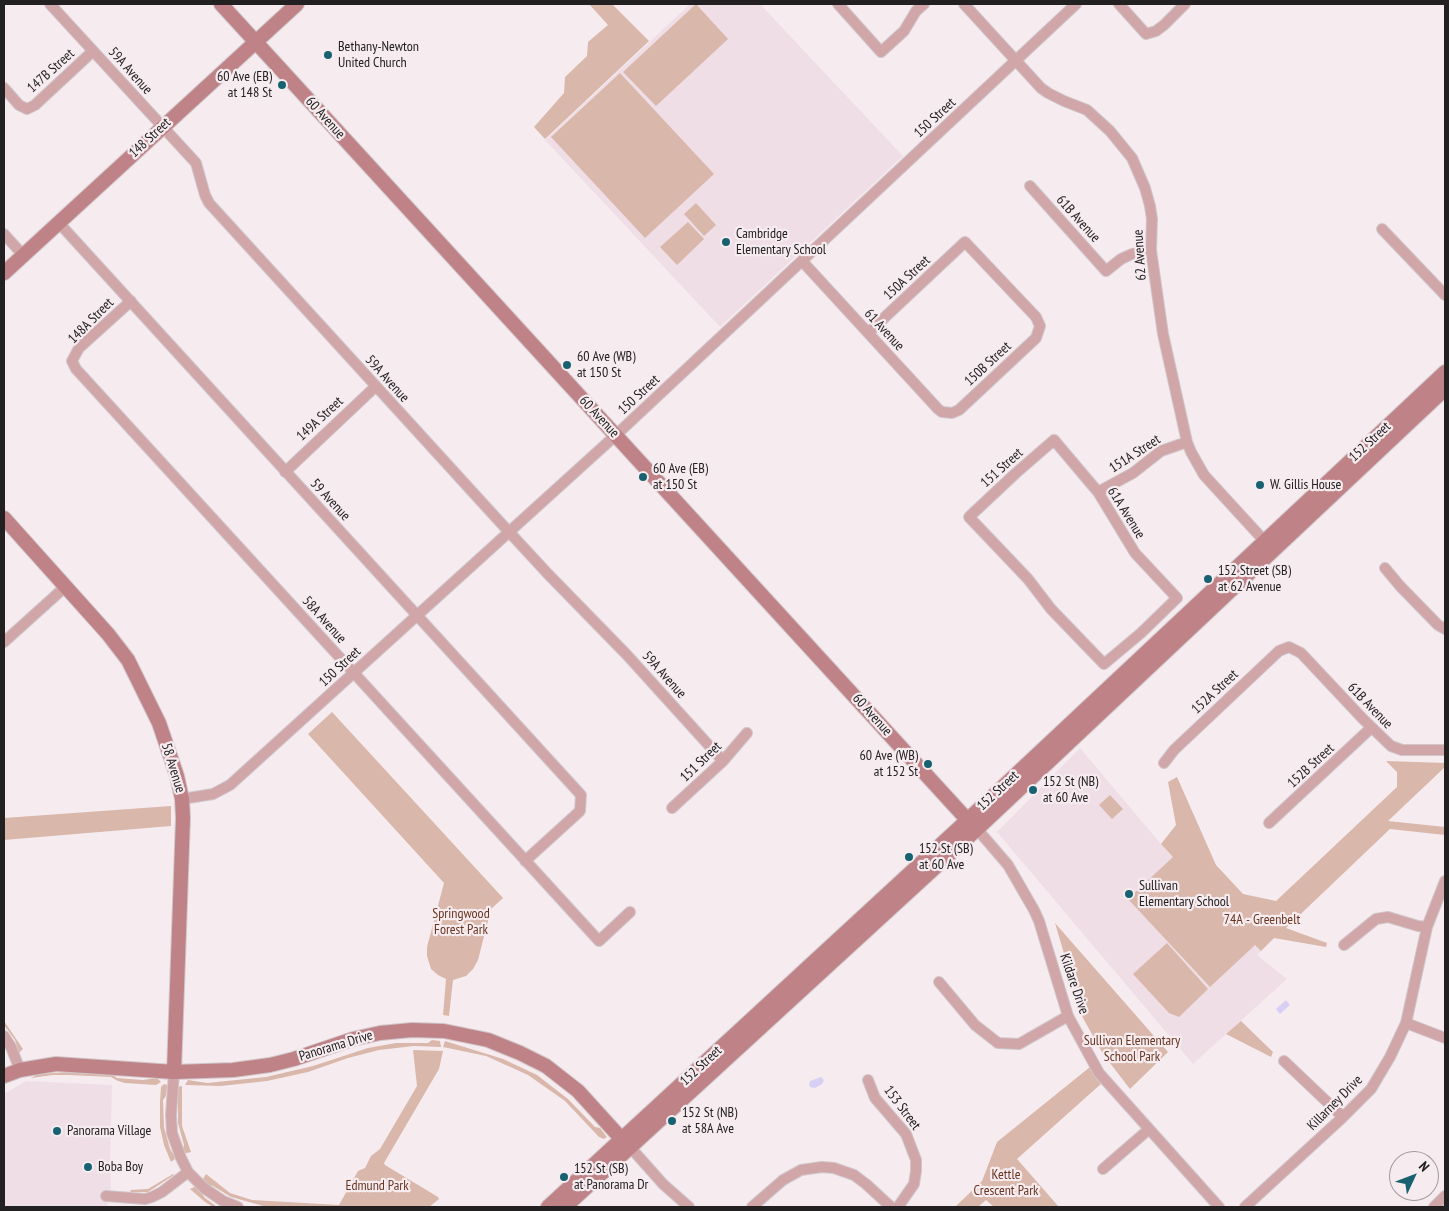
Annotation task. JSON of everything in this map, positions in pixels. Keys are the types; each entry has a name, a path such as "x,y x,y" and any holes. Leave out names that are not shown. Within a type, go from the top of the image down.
{"street":[{"name":"59A Avenue","path":"50,4 196,163 209,203 509,532 627,655 723,761"},
{"name":"60 Avenue","path":"221,4 972,825"},
{"name":"148 Street","path":"4,273 297,4"},
{"path":"838,4 881,52 904,32 916,11 924,4"},
{"name":"62 Avenue","path":"964,4 1048,93 1087,110 1125,148 1138,172 1150,206 1152,219 1151,250 1164,334 1187,442 1204,475 1269,545"},
{"name":"150 Street","path":"182,799 213,794 230,784 616,435 1076,4"},
{"path":"1119,4 1146,34 1164,25 1185,4"},
{"name":"147B Street","path":"4,88 19,105 27,109 94,51"},
{"name":"61B Avenue","path":"1030,186 1106,271 1121,259 1132,254 1151,250"},
{"name":"59 Avenue","path":"59,223 581,796 580,811 525,861"},
{"path":"1382,229 1445,295"},
{"path":"4,234 23,255"},
{"name":"150A Street","path":"868,333 965,242 1036,317 1040,326"},
{"name":"61 Avenue","path":"802,261 938,409 948,413"},
{"name":"148A Street","path":"72,362 79,348 131,301"},
{"name":"150B Street","path":"948,413 959,410 1036,338 1040,326"},
{"name":"58A Avenue","path":"72,362 83,377 598,941 630,912"},
{"name":"152 Street","path":"565,1207 626,1144 972,825 1269,545 1445,372"},
{"name":"149A Street","path":"285,472 375,386"},
{"name":"152 Street","path":"1269,545 1445,389"},
{"name":"61A Avenue","path":"1054,440 1098,492 1135,553 1177,598 1141,633 1104,664"},
{"name":"151 Street","path":"1054,440 970,517 1028,579 1051,609 1104,664"},
{"name":"151A Street","path":"1098,492 1133,473 1161,451 1187,442"},
{"name":"58 Avenue","path":"4,518 108,634 128,660 159,723 182,799 174,1072"},
{"path":"1385,568 1438,625 1445,629"},
{"path":"4,642 65,587"},
{"name":"61B Avenue","path":"1289,647 1301,653 1387,743 1397,748 1445,750"},
{"name":"152A Street","path":"1164,763 1174,750 1279,651 1289,647"},
{"name":"152B Street","path":"1269,823 1371,728"},
{"name":"151 Street","path":"672,808 723,761 747,733"},
{"name":"Kildare Drive","path":"972,825 1008,866 1034,910 1068,1016 1099,1073 1148,1130 1219,1207"},
{"name":"Killarney Drive","path":"1244,1207 1371,1089 1390,1058 1406,1023 1427,927 1445,881"},
{"path":"1344,946 1376,919 1388,917 1427,927"},
{"path":"939,982 975,1025 998,1043 1019,1044 1068,1016"},
{"path":"1406,1023 1445,1038"},
{"name":"Panorama Drive","path":"4,1076 20,1070 56,1064 174,1072 233,1070 270,1065 294,1059 353,1039 380,1033 412,1030 444,1031 488,1040 546,1066 578,1091 626,1144"},
{"path":"4,1036 11,1047 20,1070"},
{"path":"1284,1061 1343,1117"},
{"path":"174,1072 171,1115 172,1132 181,1158 188,1172 211,1194 238,1207"},
{"name":"153 Street","path":"868,1080 875,1098 906,1134 916,1160 914,1184 898,1207"},
{"path":"1103,1169 1148,1130"},
{"path":"626,1144 662,1184 688,1207"},
{"name":"152 Street","path":"548,1207 626,1144"},
{"path":"752,1207 783,1180 801,1170 812,1168 834,1168 846,1172 861,1180 891,1207"},
{"path":"106,1196 145,1199 152,1197 162,1192 188,1172"},
{"path":"1434,1207 1445,1196"}],"shaded area":[{"name":"Cambridge Elementary School","path":"690,4 760,4 903,156 720,327 545,140"},
{"name":"Sullivan Elementary School","path":"1080,748 1161,844 1261,951 1257,955 1287,979 1193,1064 997,832"},
{"path":"1286,1000 1290,1005 1280,1014 1276,1009"},
{"path":"821,1077 824,1080 822,1084 815,1088 810,1087 810,1081"},
{"name":"Panorama Village","path":"26,1081 112,1085 111,1185 107,1207 4,1207 4,1094"}],"green space":[{"path":"589,4 612,4 649,41 545,139 534,127 564,93 565,77 587,56 588,42 608,25"},
{"path":"696,4 728,39 656,106 623,72"},
{"path":"620,73 714,174 645,238 551,137"},
{"path":"696,203 716,225 704,236 684,214"},
{"path":"688,222 704,239 677,265 660,247"},
{"name":"Springwood Forest Park","path":"332,712 503,898 491,909 478,960 473,969 466,976 453,980 449,1016 443,1015 446,979 431,969 427,956 427,947 444,883 308,734"},
{"name":"74A - Greenbelt","path":"1386,761 1445,763 1445,767 1388,821 1445,827 1445,835 1390,829 1286,928 1327,943 1326,947 1274,938 1261,951 1255,945 1210,987 1128,899 1173,857 1161,844 1176,825 1168,782 1177,777 1216,865 1243,894 1276,901 1397,787 1397,772"},
{"path":"1110,795 1123,809 1112,819 1099,805"},
{"path":"171,806 171,826 4,840 4,818"},
{"name":"Sullivan Elementary School Park","path":"1055,923 1168,1052 1130,1089 1103,1054 1083,1018"},
{"path":"1167,943 1208,989 1179,1017 1169,1013 1133,974"},
{"path":"4,1021 23,1049 19,1053 15,1040 4,1025"},
{"path":"1241,1021 1273,1052 1271,1057 1226,1034"},
{"path":"432,1040 440,1041 441,1047 414,1046 379,1050 348,1058 308,1072 267,1081 221,1086 185,1085 188,1080 207,1083 266,1077 313,1066 368,1048 396,1043 428,1043"},
{"path":"445,1041 503,1059 537,1075 568,1099 595,1127 600,1128 607,1137 604,1139 599,1137 565,1101 528,1075 486,1056 443,1047"},
{"name":"Edmund Park","path":"413,1050 443,1051 439,1069 384,1163 438,1197 439,1199 429,1207 267,1207 231,1197 208,1185 203,1179 206,1174 230,1193 252,1200 339,1205 358,1171 365,1168 371,1156 380,1149 417,1086"},
{"name":"Kettle Crescent Park","path":"1090,1067 1102,1083 1017,1159 1059,1207 994,1207 986,1200 978,1207 955,1207 982,1181 997,1142"},
{"path":"69,1072 113,1075 117,1078 143,1080 157,1078 161,1082 156,1085 125,1083 111,1077 69,1075 31,1078 38,1074"},
{"path":"164,1084 167,1087 166,1096 163,1100 164,1127 170,1149 176,1158 171,1162 164,1145 160,1127 161,1087"},
{"path":"182,1086 182,1126 191,1152 187,1153 184,1153 183,1149 184,1145 178,1123 178,1101 176,1097 177,1087"},
{"path":"173,1174 148,1192 131,1192 130,1190 148,1189"},
{"path":"196,1186 204,1197 217,1207 213,1207 205,1202 190,1189"}],"place":[{"name":"Bethany-Newton United Church","path":"328,55"},
{"name":"60 Ave (EB) at 148 St","path":"282,85"},
{"name":"Cambridge Elementary School","path":"726,242"},
{"name":"60 Ave (WB) at 150 St","path":"567,365"},
{"name":"60 Ave (EB) at 150 St","path":"643,477"},
{"name":"W. Gillis House","path":"1260,485"},
{"name":"152 Street (SB) at 62 Avenue","path":"1208,579"},
{"name":"60 Ave (WB) at 152 St","path":"928,764"},
{"name":"152 St (NB) at 60 Ave","path":"1033,790"},
{"name":"152 St (SB) at 60 Ave","path":"909,857"},
{"name":"Sullivan Elementary School","path":"1129,894"},
{"name":"152 St (NB) at 58A Ave","path":"672,1121"},
{"name":"Panorama Village","path":"57,1131"},
{"name":"Boba Boy","path":"88,1167"},
{"name":"152 St (SB) at Panorama Dr","path":"564,1177"}]}
